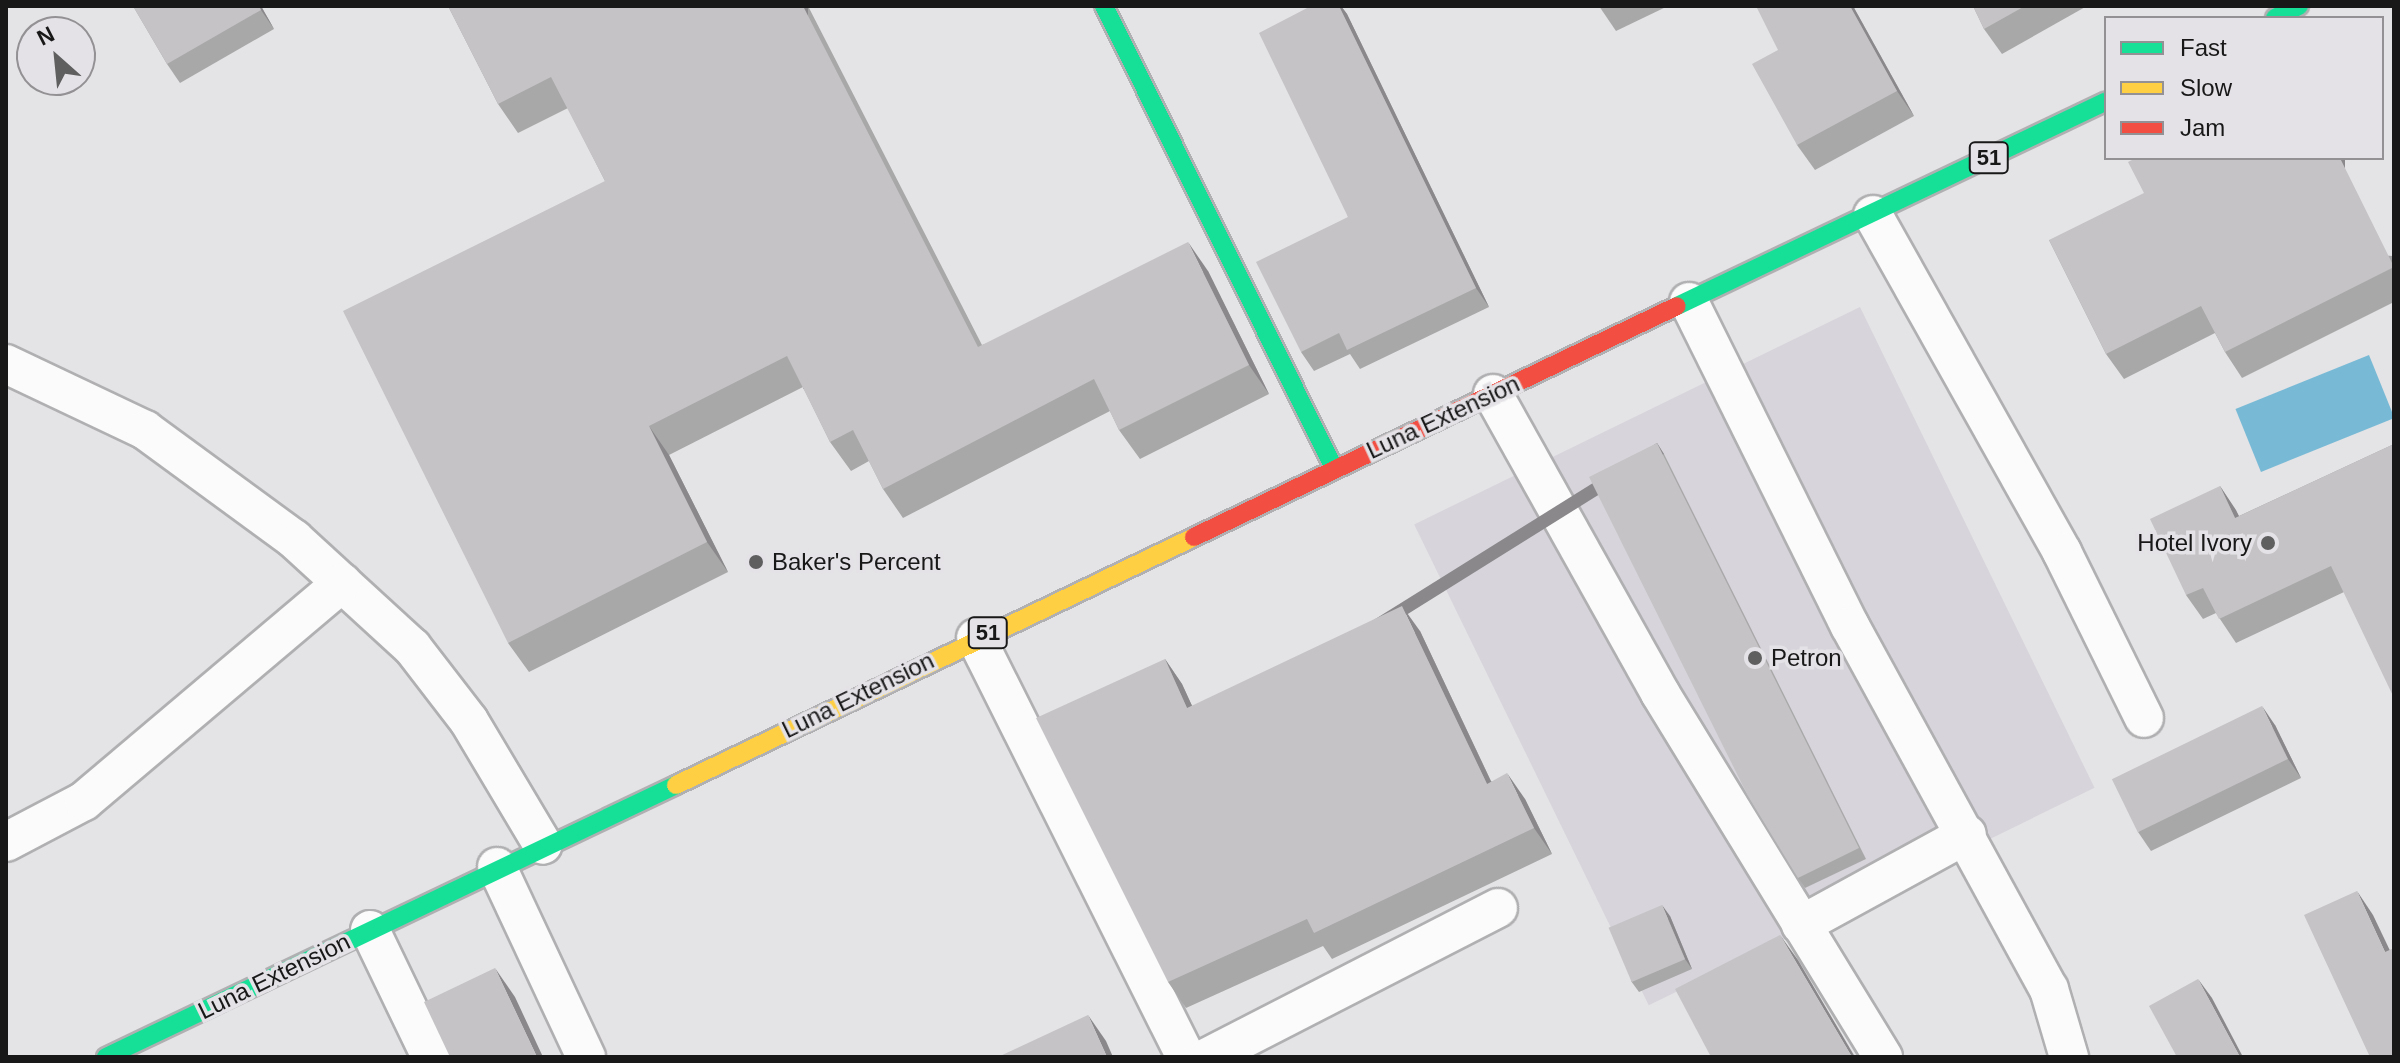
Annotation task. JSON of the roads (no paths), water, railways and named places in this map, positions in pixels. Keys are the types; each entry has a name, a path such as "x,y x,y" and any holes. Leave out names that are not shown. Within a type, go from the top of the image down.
{"main road":[{"path":"1104,6 1334,468"},
{"path":"2279,16 2299,6"},
{"name":"51","path":"1873,215 2104,102"},
{"name":"Luna Extension","path":"106,1057 976,638 1873,215"}],"lane":[{"path":"1873,215 2062,552 2144,718"},
{"path":"1689,302 1850,626 1967,834 2064,1022 2069,1057"},
{"path":"6,364 145,430 342,583 441,684 543,845"},
{"path":"1493,394 1660,693 1883,1057"},
{"path":"6,842 84,801 342,583"},
{"path":"976,638 1186,1057"},
{"path":"1801,925 1967,834"},
{"path":"497,867 586,1057"},
{"path":"1208,1057 1498,908"},
{"path":"370,930 431,1057"}],"water":[{"path":"2369,355 2394,418 2261,472 2235,409"}],"place":[{"name":"Hotel Ivory","path":"2268,543"},
{"name":"Baker's Percent","path":"756,562"},
{"name":"Petron","path":"1755,658"}]}
